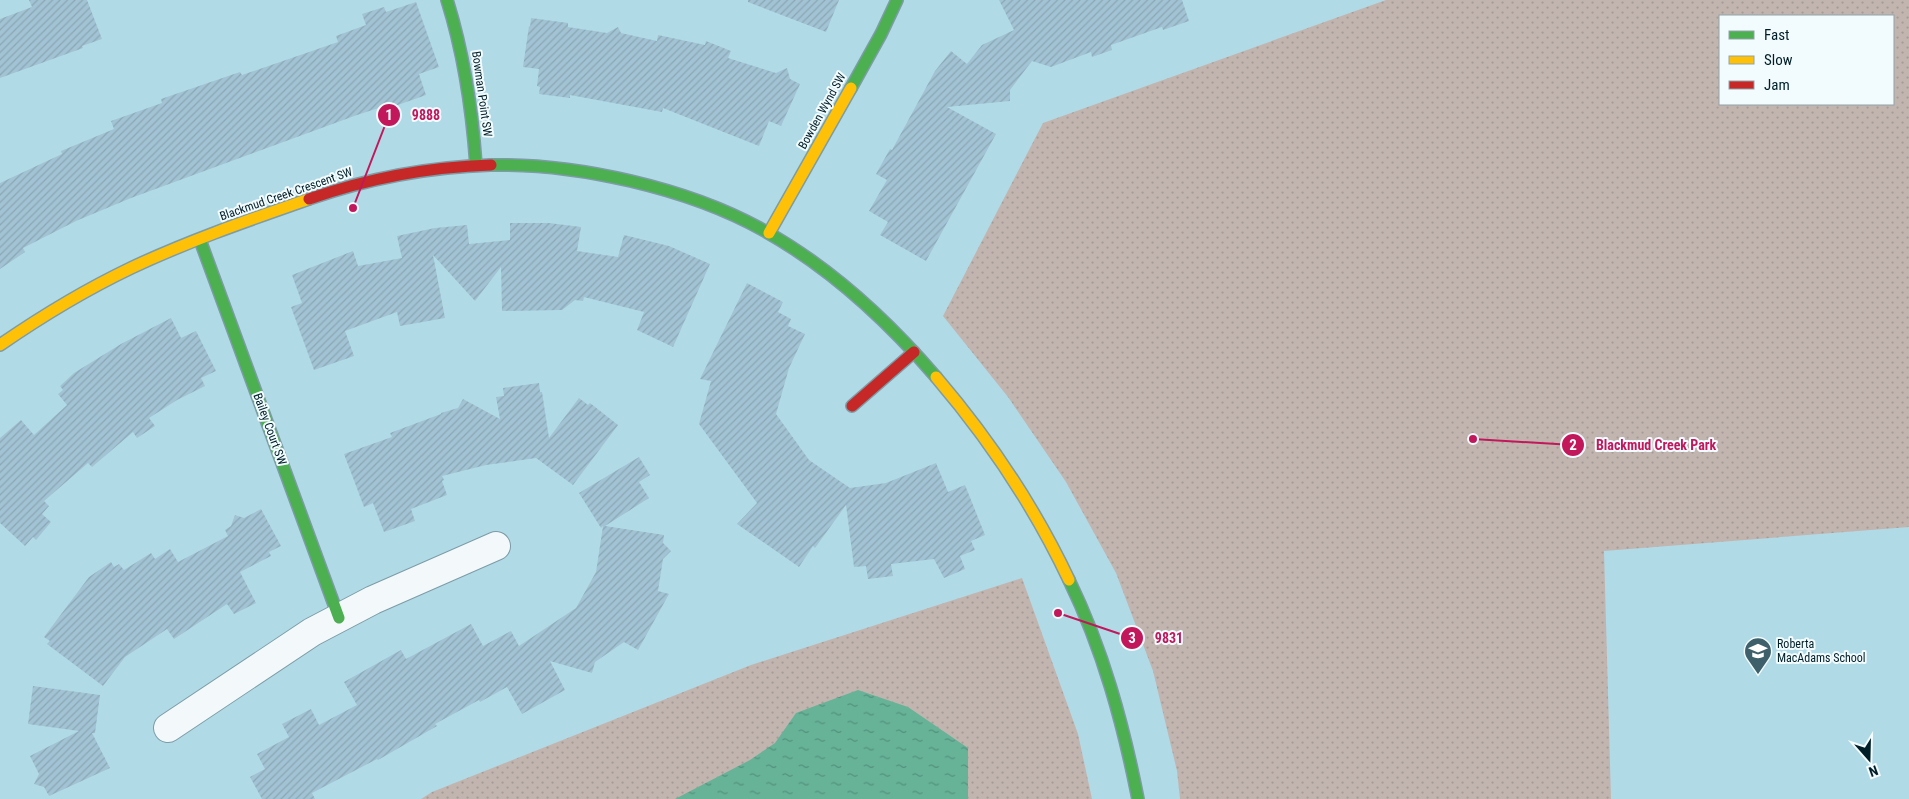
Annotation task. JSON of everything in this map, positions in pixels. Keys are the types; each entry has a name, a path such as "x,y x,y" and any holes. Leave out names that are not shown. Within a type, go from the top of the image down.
{"street":[{"name":"Bowman Point SW","path":"447,0 462,48 468,78 474,126 476,164"},
{"name":"Bowden Wynd SW","path":"769,233 881,34 896,0"},
{"name":"Blackmud Creek Crescent SW","path":"0,345 36,319 84,291 134,266 294,204 343,187 382,177 419,170 476,164 543,167 616,178 701,203 769,233 828,274 860,300 914,352 955,399 1004,464 1027,499 1068,576 1096,642 1118,705 1133,768 1138,799"},
{"name":"Bailey Court SW","path":"200,240 339,618"},
{"path":"852,406 914,352"},
{"path":"168,728 312,632 373,600 496,546"}],"shaded area":[{"path":"1386,0 1909,0 1909,527 1604,551 1611,799 1180,799 1177,771 1153,671 1116,573 1066,482 1008,397 943,316 1043,123"},
{"path":"1022,578 1078,734 1092,799 421,799 432,792 751,665"}],"water":[{"path":"858,690 908,707 968,748 968,799 675,799 750,760 775,743 796,713"}],"building":[{"path":"29,0 87,0 102,39 82,46 83,48 0,78 0,19 32,7"},
{"path":"748,0 839,0 826,32 748,2"},
{"path":"999,0 1182,0 1189,21 1163,30 1162,27 1111,45 1112,50 1092,57 1091,52 1051,67 1032,61 1010,90 1010,101 947,107 996,134 926,261 880,235 888,222 869,211 887,180 876,174 890,149 892,150 935,71 951,51 967,64 982,45 1014,30"},
{"path":"416,2 439,67 419,74 426,95 395,106 394,103 357,115 131,198 76,221 23,248 25,252 0,269 0,183 62,154 61,151 114,129 111,121 162,103 161,99 240,72 242,75 338,42 336,36 366,25 362,14 384,7 386,12"},
{"path":"531,18 568,23 568,27 607,33 618,27 621,33 657,41 658,35 705,45 706,41 731,51 728,58 776,73 787,68 790,79 800,84 781,126 769,121 759,146 663,108 662,112 570,95 570,98 539,94 540,87 537,86 539,69 523,67"},
{"path":"510,223 549,223 581,227 577,251 618,257 624,235 669,246 710,264 673,347 637,330 644,312 584,297 583,301 575,300 562,310 502,311 501,267 475,301 433,255 445,318 400,326 397,312 345,331 354,356 314,370 291,307 302,303 292,275 353,251 358,266 402,258 397,236 435,228 467,225 469,244 510,240"},
{"path":"747,283 783,302 778,312 791,319 788,326 805,334 789,368 776,414 809,460 850,488 886,483 936,463 948,492 965,485 985,535 971,541 975,550 960,556 965,569 944,578 934,559 891,564 893,576 868,579 866,566 854,567 846,505 815,548 813,546 799,567 737,524 757,503 699,424 711,381 700,379"},
{"path":"171,318 181,338 196,331 216,371 201,378 205,386 177,400 149,418 155,426 137,438 133,432 92,467 88,463 44,501 49,506 42,514 51,522 36,540 33,537 25,546 0,523 0,438 21,420 34,435 67,405 58,394 63,390 60,386 74,373 121,344"},
{"path":"539,383 549,438 579,398 588,405 590,403 618,425 573,485 536,458 486,465 442,476 447,495 411,509 415,521 384,532 373,503 364,507 344,454 392,437 390,433 458,408 463,399 500,419 496,397 504,396 503,388"},
{"path":"639,457 650,475 639,482 649,498 605,526 664,535 663,543 671,551 663,559 658,591 669,594 638,650 624,642 595,662 592,673 550,661 565,690 522,714 507,687 435,724 437,726 378,760 312,793 315,799 262,799 250,777 265,769 257,754 289,737 282,724 311,709 319,725 357,705 344,682 401,650 406,659 471,624 483,646 511,631 519,646 576,608 596,572 603,526 601,528 579,493"},
{"path":"261,509 281,546 269,552 271,556 240,572 256,603 234,614 227,604 174,639 167,629 125,657 103,686 47,644 50,641 44,637 89,577 111,562 114,567 119,564 124,570 151,553 155,559 170,549 178,562 228,536 225,530 231,526 235,515 244,518"},
{"path":"33,686 100,695 95,733 92,733 110,768 49,796 44,787 34,784 39,774 30,756 79,731 28,724"}],"traffic: fast":[{"path":"447,0 466,82 476,165"},
{"path":"851,88 881,34 897,0"},
{"path":"491,165 559,168 631,181 666,190 733,215 787,244 833,277 877,315 936,377"},
{"path":"200,240 339,618"},
{"path":"1069,580 1092,633 1111,687 1138,799"}],"traffic: slow":[{"path":"769,233 851,88"},
{"path":"0,345 64,304 131,268 197,240 309,199"},
{"path":"936,377 974,424 1009,474 1041,526 1069,580"}],"traffic: jam":[{"path":"309,199 354,185 399,175 444,168 491,165"},
{"path":"852,406 914,352"}],"place":[{"name":"9888","path":"353,208"},
{"name":"Blackmud Creek Park","path":"1473,439"},
{"name":"9831","path":"1058,613"},
{"name":"Roberta MacAdams School","path":"1758,675"}]}
